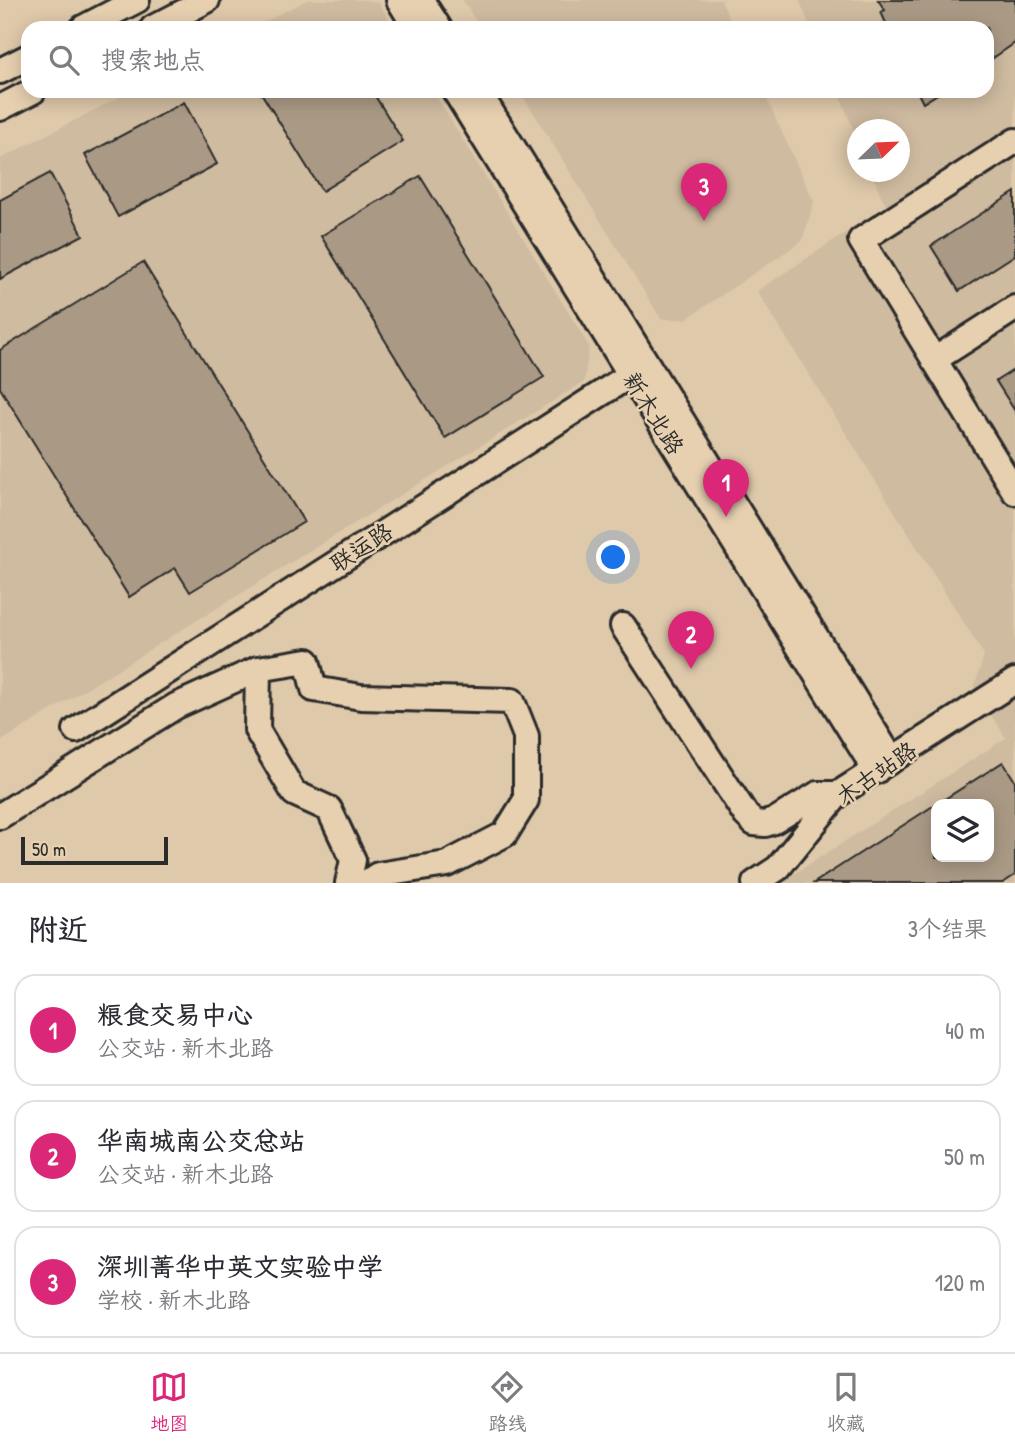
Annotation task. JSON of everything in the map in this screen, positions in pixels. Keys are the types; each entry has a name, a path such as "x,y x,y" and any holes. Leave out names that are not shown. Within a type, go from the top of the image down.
{"street":[{"path":"97,21 138,0"},
{"path":"166,21 206,0"},
{"path":"399,0 412,21"},
{"path":"421,0 434,21"},
{"path":"0,71 21,60"},
{"path":"0,108 21,97"},
{"name":"新木北路","path":"460,98 639,369"},
{"name":"新木北路","path":"482,98 639,369 884,765"},
{"path":"1015,141 861,240 1015,492"},
{"path":"934,360 1015,308"},
{"name":"联运路","path":"76,730 639,369"},
{"path":"623,626 746,815 754,823 774,821 818,794 838,794"},
{"path":"0,816 176,706 258,668 307,661 314,689 361,697 512,701 526,736 526,800 505,834 447,864 378,875 366,883"},
{"path":"258,668 257,730 294,793 329,809 353,860 348,883"},
{"name":"木古站路","path":"755,883 778,868 838,794 1015,681"}],"shaded area":[{"path":"307,0 366,0 379,3 390,21 266,21"},
{"path":"463,0 721,0 731,21 476,21"},
{"path":"799,0 1015,0 1015,883 780,883 1006,738 974,689 984,655 757,291 886,206 875,182 910,182 910,119 849,119 841,98 994,98 994,21 808,21"},
{"path":"118,98 437,98 589,346 584,382 0,742 0,159"},
{"path":"524,98 766,98 814,202 802,241 686,319 661,319"}],"building":[{"path":"878,0 1015,0 1015,43 994,57 994,21 885,21 881,12 885,10"},
{"path":"264,98 376,98 403,141 322,191"},
{"path":"184,102 217,164 118,217 85,155"},
{"path":"50,173 83,235 0,279 0,200"},
{"path":"420,176 544,377 445,438 321,236"},
{"path":"1015,192 1015,255 959,291 931,246"},
{"path":"143,262 304,522 190,592 175,568 129,597 0,388 0,350"},
{"path":"1015,369 1015,411 996,381"},
{"path":"1003,762 1015,781 1015,875 1003,883 814,883 931,807 931,862 994,862 994,799 945,799"}],"place":[{"name":"深圳菁华中英文实验中学","path":"704,221"},
{"name":"粮食交易中心","path":"726,517"},
{"name":"华南城南公交总站","path":"691,669"}]}
